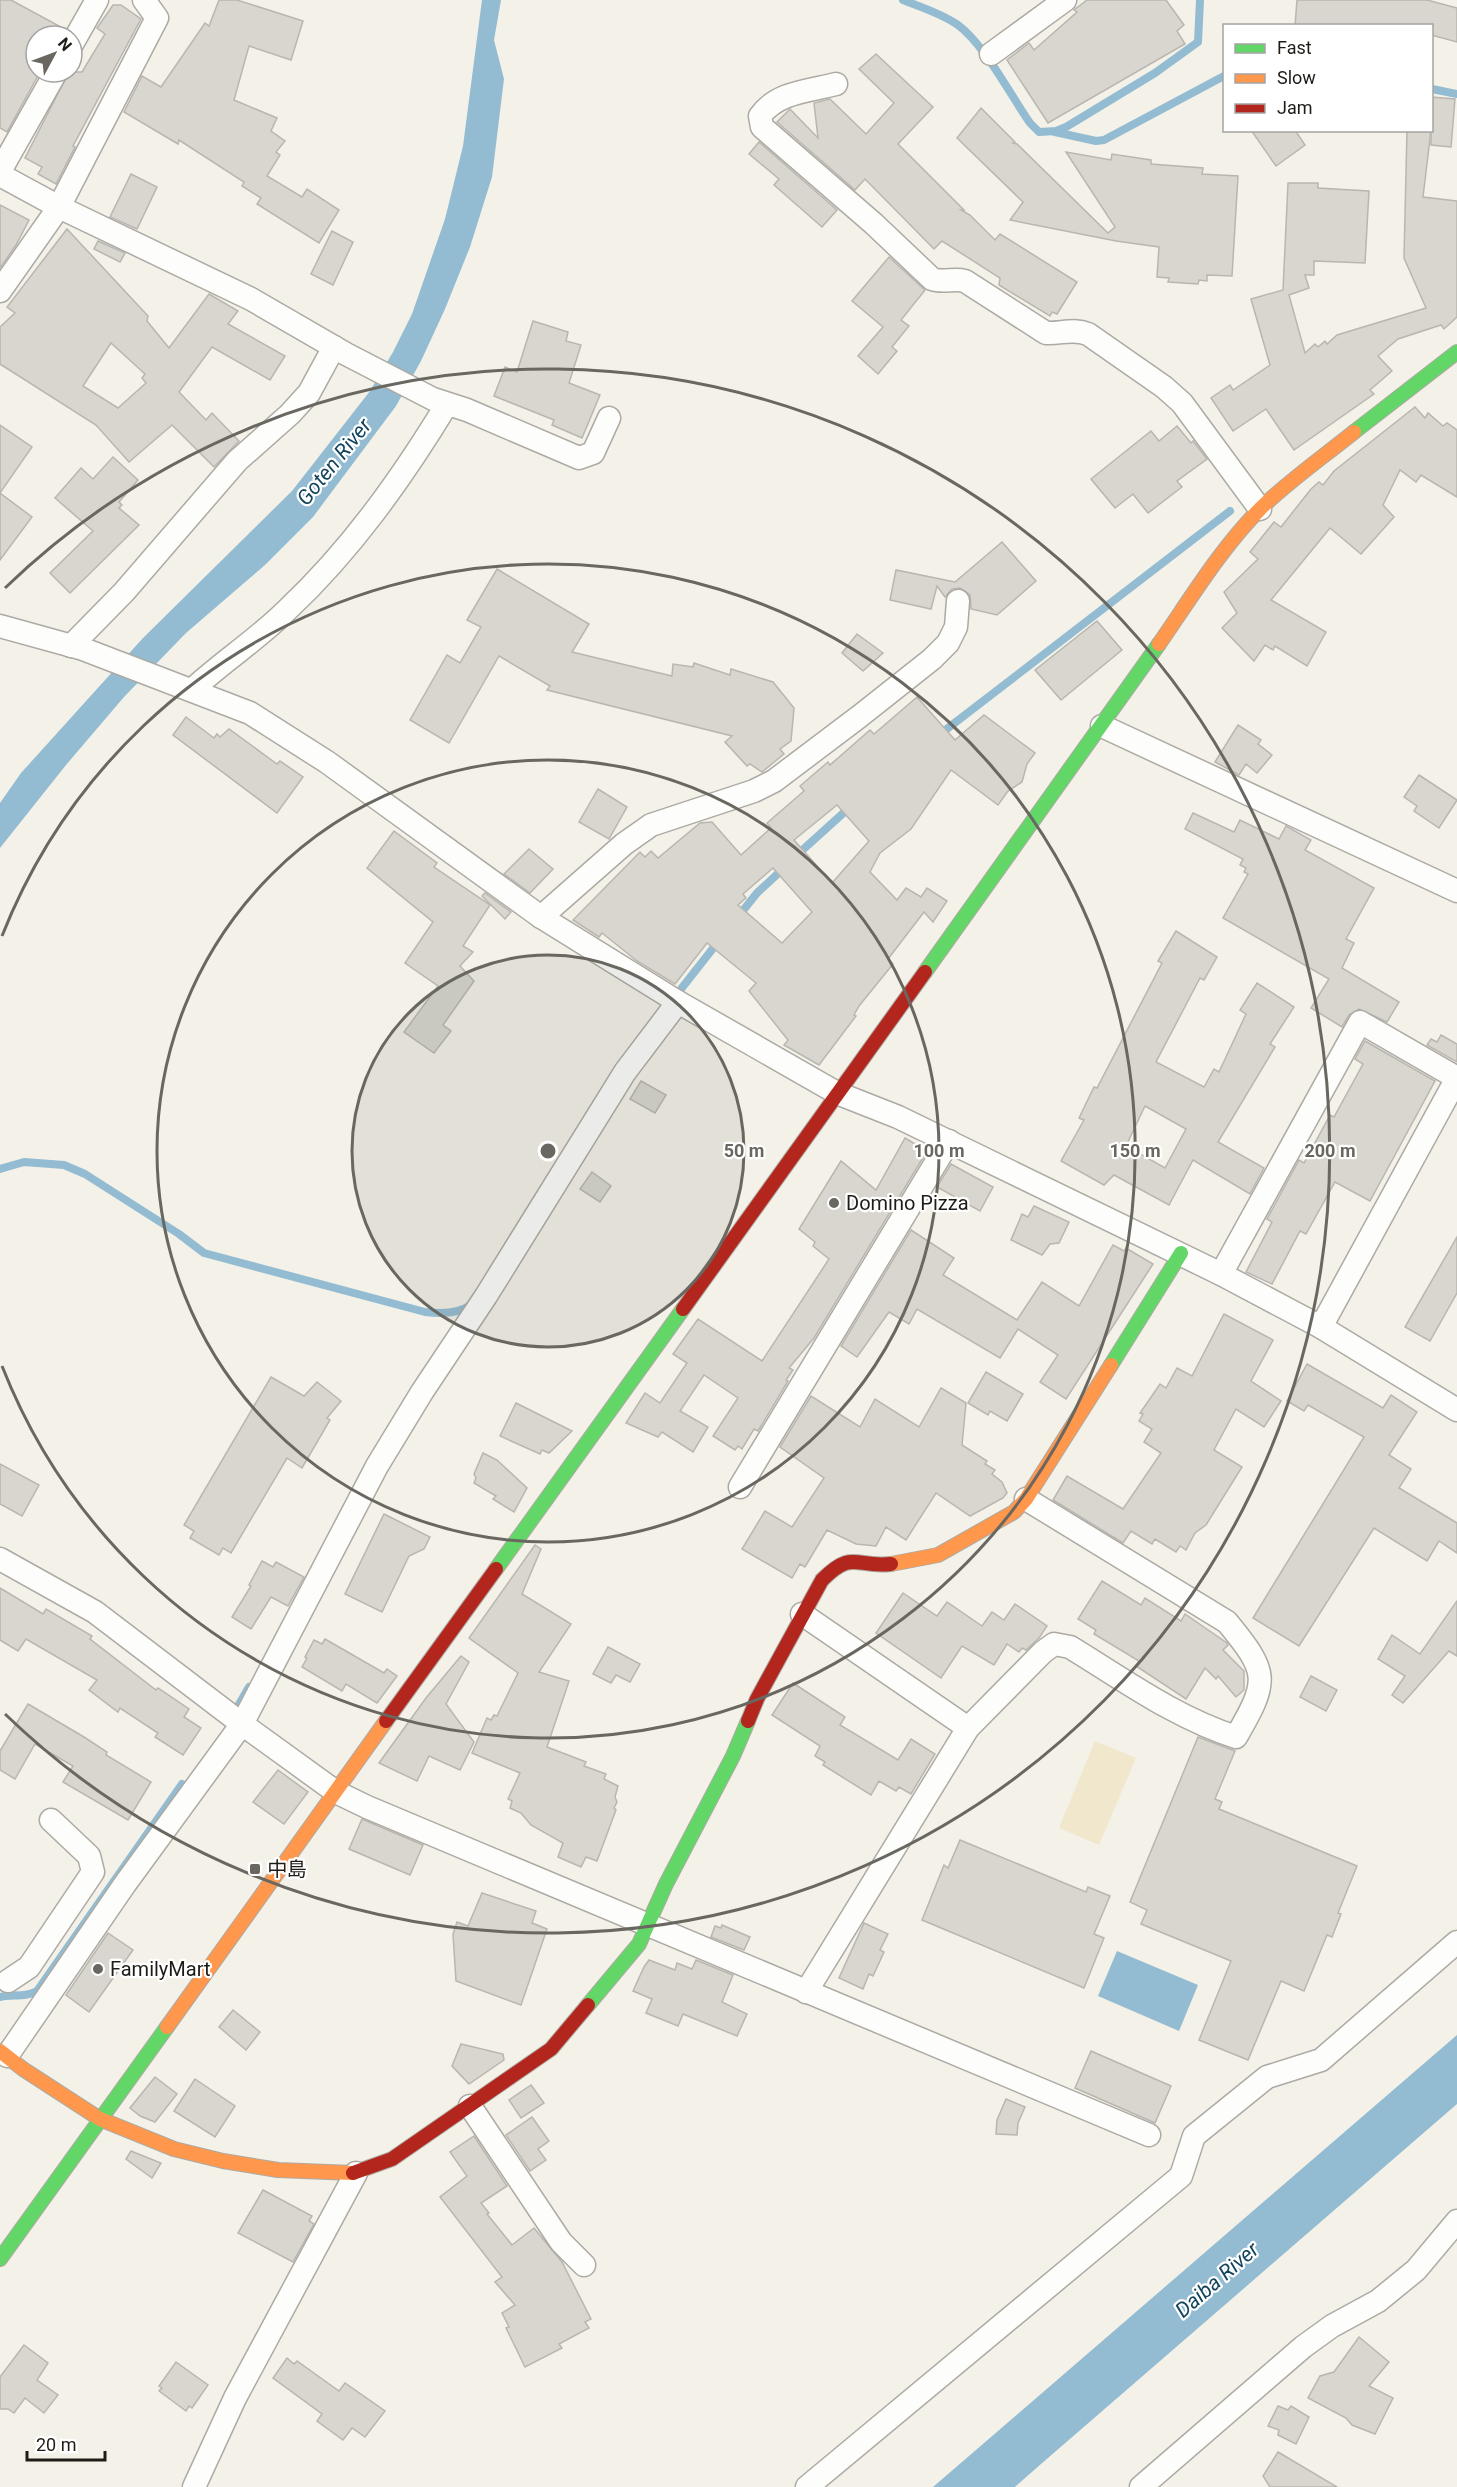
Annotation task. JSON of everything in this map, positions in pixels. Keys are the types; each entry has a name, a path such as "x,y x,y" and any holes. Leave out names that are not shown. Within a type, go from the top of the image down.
{"street":[{"path":"83,24 97,0"},
{"path":"0,291 59,207 157,18 144,0"},
{"path":"991,54 1065,0"},
{"path":"49,84 0,173 59,207 251,299 340,350 440,401 579,458 593,453 609,418"},
{"path":"836,84 778,98 767,105 760,116 762,127 932,279 939,282 957,279 965,281 1046,333 1076,330 1088,334 1164,387 1182,403 1260,508"},
{"path":"77,648 237,461 290,414 309,393 340,350"},
{"path":"0,2259 1102,726 1229,544 1260,508 1284,487 1456,354"},
{"path":"183,687 286,612 332,564 375,512 416,454 440,401"},
{"path":"541,917 624,844 651,825 754,792 774,781 860,716 932,659 948,643 956,627 958,601"},
{"path":"0,626 77,648 250,713 327,762 541,917 678,1002 837,1093 898,1116 1181,1253 1321,1327 1457,1410"},
{"path":"1102,726 1457,891"},
{"path":"3,1980 42,1980 125,1884 242,1724 377,1466 625,1072 678,1002"},
{"path":"1221,1274 1359,1022 1457,1078 1321,1327"},
{"path":"740,1487 949,1141"},
{"path":"51,1821 89,1856 93,1872 42,1980 3,2054 100,2120 174,2149 224,2161 278,2170 356,2173 392,2159 551,2049 639,1944 666,1884 733,1756 757,1699 822,1580 836,1566 849,1561 883,1565 910,1562 938,1555 1014,1512 1026,1499 1181,1253"},
{"path":"806,1992 968,1728 1043,1652 1054,1644 1070,1647 1170,1709 1236,1737 1260,1689 1262,1679 1257,1665 1246,1646 1227,1622 1026,1499"},
{"path":"0,1559 94,1612 336,1792 806,1992 1149,2134"},
{"path":"802,1614 968,1728"},
{"path":"807,2487 1180,2176 1194,2136 1267,2077 1321,2060 1457,1942"},
{"path":"470,2106 561,2242 584,2265"},
{"path":"194,2487 235,2398 356,2173"},
{"path":"1141,2487 1303,2347 1332,2326 1378,2301 1416,2270 1457,2221"}],"shaded area":[{"path":"1095,1741 1136,1758 1099,1845 1059,1828"}],"water":[{"name":"Goten River","path":"482,0 501,0 494,40 504,79 492,177 470,247 445,309 421,361 396,406 313,517 265,565 186,633 124,697 0,848 0,803 21,773 143,638 292,491 370,391 393,352 412,314 445,219 463,146"},
{"path":"1117,1951 1198,1985 1179,2031 1098,1996"},
{"name":"Daiba River","path":"1457,2035 1457,2104 1015,2487 933,2487"}],"building":[{"path":"0,0 11,0 55,24 24,24 24,84 33,84 7,132 0,128"},
{"path":"219,0 237,0 303,21 291,60 249,46 234,100 277,118 271,131 285,141 276,152 280,155 267,176 302,197 307,189 339,210 319,243 257,204 261,198 242,186 244,182 179,140 178,144 124,112 142,76 161,87 205,23 209,26"},
{"path":"1087,0 1166,0 1184,25 1177,31 1185,44 1048,123 1007,60 1029,43 1034,50 1077,12 1074,10"},
{"path":"1297,0 1427,0 1457,8 1457,42 1433,36 1433,24 1295,24"},
{"path":"113,5 121,5 141,19 73,146 75,147 56,184 38,174 42,167 25,158 63,84 84,84 84,69 105,34 97,28"},
{"path":"876,54 933,107 898,144 964,210 961,210 970,215 995,240 1000,234 1077,282 1057,314 1052,312 1050,316 999,285 1000,278 942,241 934,249 865,179 855,190 777,122 790,109 818,138 814,103 830,99 866,134 894,103 859,69"},
{"path":"1433,97 1455,99 1451,147 1431,145"},
{"path":"981,108 1015,142 1013,143 1017,144 1108,233 1115,227 1066,152 1111,160 1112,154 1151,160 1151,164 1203,168 1202,174 1238,176 1232,276 1207,275 1207,281 1199,280 1198,284 1168,282 1169,278 1157,277 1159,247 1010,220 1023,202 957,138"},
{"path":"1252,132 1296,132 1305,145 1276,166"},
{"path":"1407,132 1431,132 1423,197 1457,201 1457,317 1444,329 1441,325 1398,339 1378,356 1392,371 1370,390 1374,394 1294,450 1266,409 1233,431 1211,398 1230,385 1233,390 1270,365 1251,299 1283,290 1288,183 1318,183 1318,188 1369,191 1365,263 1314,261 1314,275 1305,275 1309,288 1289,295 1305,353 1315,344 1318,347 1325,341 1327,344 1337,335 1426,308 1404,258"},
{"path":"759,142 837,210 822,227 774,185 779,179 749,154"},
{"path":"131,174 157,187 137,229 110,217"},
{"path":"0,205 29,220 16,245 0,268"},
{"path":"67,229 148,316 147,321 169,348 209,294 238,311 228,324 285,356 270,380 212,347 179,392 206,420 212,413 239,441 214,467 172,425 129,462 96,425 0,364 0,327 15,313 7,307","holes":["111,343 145,374 142,378 146,383 118,408 83,386"]},
{"path":"332,231 353,242 333,285 311,274"},
{"path":"98,241 125,253 120,262 94,249"},
{"path":"889,257 925,290 901,320 909,326 892,347 897,351 878,374 858,356 883,327 852,301"},
{"path":"533,321 568,332 566,341 581,345 569,383 600,395 582,438 552,425 554,420 494,396 505,367 517,372"},
{"path":"1415,407 1425,418 1428,413 1443,426 1447,423 1457,430 1457,497 1421,475 1416,482 1400,470 1383,505 1394,517 1361,554 1330,528 1271,600 1326,632 1307,666 1275,646 1273,650 1265,645 1254,661 1222,628 1237,613 1224,592 1258,559 1250,552 1274,522 1281,527 1311,489 1319,482 1323,485 1334,471"},
{"path":"0,425 32,447 0,493"},
{"path":"1177,426 1207,459 1177,481 1182,487 1148,513 1133,494 1115,508 1091,479 1151,431 1159,441"},
{"path":"113,457 138,480 119,502 122,505 119,508 139,525 70,593 50,573 93,531 55,498 81,468 93,479"},
{"path":"0,493 32,517 0,560"},
{"path":"1002,542 1036,581 997,615 971,609 970,595 960,588 952,589 945,597 937,586 931,609 890,600 896,570 955,582"},
{"path":"497,569 589,624 572,652 672,676 673,664 693,667 694,663 730,675 731,669 773,682 794,708 791,741 780,749 784,754 762,772 750,764 747,766 725,742 732,736 547,690 550,686 499,656 449,743 410,720 447,655 460,663 481,627 467,620"},
{"path":"1097,621 1122,650 1061,700 1035,670"},
{"path":"857,634 883,653 863,671 842,653"},
{"path":"917,697 955,740 984,715 1035,753 1027,764 1022,782 1008,791 998,805 951,770 911,829 880,853 870,872 897,900 906,888 921,897 927,888 947,901 933,922 924,912 888,959 893,964 859,1006 854,1015 856,1016 819,1065 784,1045 788,1040 749,991 756,983 707,943 675,984 637,961 602,933 599,937 573,920 640,852 645,857 651,851 658,858 700,823 712,822 741,855 771,828 767,823 804,791 800,786 828,762 830,765 870,730 874,734","holes":["837,805 869,841 832,883 794,840","773,868 812,912 782,943 738,905 746,898 743,894"]},
{"path":"186,717 214,738 217,734 220,737 229,729 277,764 280,761 303,777 277,813 173,735"},
{"path":"1238,725 1261,740 1258,744 1272,755 1257,773 1246,764 1239,775 1215,762"},
{"path":"1419,775 1457,800 1439,828 1414,811 1417,806 1404,797"},
{"path":"598,789 627,807 609,839 579,822"},
{"path":"1193,813 1234,832 1240,820 1279,839 1286,826 1311,840 1305,850 1374,888 1346,939 1354,943 1342,968 1399,1002 1387,1022 1359,1009 1349,1015 1342,1027 1311,1008 1329,979 1223,918 1248,874 1244,872 1246,868 1240,865 1243,859 1185,829"},
{"path":"394,831 437,863 434,867 490,905 463,946 473,952 460,966 474,981 443,1025 451,1031 434,1053 404,1032 438,986 405,963 433,922 367,868"},
{"path":"529,849 553,869 530,893 504,874"},
{"path":"485,893 511,912 505,919 482,896"},
{"path":"1176,931 1217,957 1204,980 1200,978 1156,1062 1204,1087 1214,1069 1219,1072 1246,1014 1240,1010 1257,983 1294,1007 1270,1044 1275,1047 1218,1142 1264,1168 1250,1194 1193,1160 1169,1205 1114,1175 1104,1185 1061,1161 1084,1120 1079,1118 1094,1087 1097,1088 1162,963 1158,961","holes":["1145,1106 1186,1129 1165,1168 1126,1146"]},
{"path":"1441,1035 1457,1044 1457,1062 1427,1045 1431,1039 1437,1042"},
{"path":"1365,1041 1435,1081 1370,1201 1335,1182 1306,1234 1300,1231 1272,1284 1246,1272 1272,1222 1267,1219 1299,1160 1304,1163 1330,1115 1334,1117 1363,1064 1355,1059"},
{"path":"641,1081 666,1095 655,1113 630,1099"},
{"path":"905,1138 927,1151 814,1338 789,1368 793,1370 786,1380 788,1381 758,1431 754,1429 742,1449 738,1446 735,1450 713,1436 738,1398 704,1375 680,1411 708,1427 693,1452 662,1432 658,1437 626,1423 645,1393 660,1403 687,1363 673,1354 698,1319 762,1361 829,1259 813,1246 815,1242 799,1229 841,1161 876,1190"},
{"path":"951,1164 993,1187 980,1211 937,1187"},
{"path":"592,1172 611,1186 600,1202 580,1189"},
{"path":"1034,1206 1069,1222 1059,1243 1050,1244 1042,1255 1011,1240 1022,1214 1028,1217"},
{"path":"911,1230 954,1258 943,1275 1017,1320 1042,1282 1079,1306 1113,1245 1124,1251 1126,1248 1153,1264 1066,1399 1040,1382 1058,1355 1018,1329 1000,1358 917,1309 909,1324 889,1312 857,1357 841,1346"},
{"path":"1457,1237 1457,1293 1430,1341 1405,1327"},
{"path":"1224,1314 1273,1340 1251,1381 1281,1401 1264,1427 1236,1409 1214,1450 1242,1467 1206,1525 1195,1533 1186,1550 1180,1546 1176,1552 1155,1539 1152,1544 1131,1531 1123,1543 1053,1500 1067,1476 1123,1509 1161,1453 1144,1442 1152,1429 1139,1421 1143,1414 1140,1413 1160,1384 1166,1388 1177,1368 1192,1376"},
{"path":"1307,1364 1383,1408 1391,1395 1417,1412 1389,1455 1411,1469 1399,1488 1457,1523 1457,1553 1439,1541 1427,1561 1374,1528 1299,1646 1253,1618 1364,1437 1308,1405 1304,1411 1287,1401"},
{"path":"986,1372 1023,1394 1007,1421 990,1411 988,1415 968,1403"},
{"path":"271,1377 304,1396 317,1382 341,1401 327,1418 330,1420 302,1468 287,1458 231,1553 223,1548 219,1555 190,1538 194,1531 184,1525"},
{"path":"941,1388 966,1403 962,1445 987,1461 985,1464 995,1470 992,1474 1002,1482 1007,1493 1003,1498 970,1516 936,1493 906,1540 886,1527 876,1546 856,1544 827,1530 805,1567 800,1564 792,1578 742,1549 765,1511 792,1527 824,1478 780,1447 811,1396 860,1427 875,1399 919,1427"},
{"path":"516,1403 572,1431 549,1453 542,1450 540,1454 500,1436"},
{"path":"483,1453 497,1460 527,1488 514,1512 493,1499 496,1496 474,1483 476,1478 474,1474"},
{"path":"0,1464 39,1485 22,1516 0,1504"},
{"path":"384,1514 430,1537 424,1549 409,1556 382,1612 345,1594"},
{"path":"535,1545 541,1549 522,1594 571,1624 539,1672 569,1681 547,1747 586,1762 584,1766 606,1774 604,1779 618,1786 615,1797 617,1802 614,1808 616,1810 597,1861 586,1857 581,1867 558,1857 563,1843 531,1825 521,1813 510,1808 512,1801 508,1799 520,1773 472,1753 487,1718 491,1720 494,1715 497,1716 518,1673 469,1638"},
{"path":"262,1561 273,1567 276,1562 304,1577 288,1606 271,1597 251,1629 232,1617 251,1586 249,1585"},
{"path":"1102,1581 1141,1605 1145,1598 1181,1621 1185,1614 1227,1643 1228,1645 1223,1650 1244,1671 1244,1690 1236,1697 1218,1676 1216,1679 1205,1668 1186,1699 1136,1666 1139,1661 1094,1634 1096,1630 1078,1619"},
{"path":"0,1588 43,1614 46,1609 92,1636 90,1639 156,1690 158,1688 189,1709 184,1717 201,1728 183,1755 155,1737 158,1733 120,1708 118,1712 89,1690 97,1680 26,1639 18,1651 0,1640"},
{"path":"903,1593 937,1616 947,1602 982,1626 992,1612 1004,1620 1015,1604 1047,1626 1039,1638 1026,1650 1022,1648 1019,1652 1007,1644 994,1665 962,1646 941,1678 876,1633"},
{"path":"1457,1601 1457,1656 1449,1651 1403,1703 1392,1695 1405,1676 1378,1659 1392,1635 1420,1654"},
{"path":"325,1639 384,1673 387,1669 397,1676 377,1703 346,1684 342,1691 302,1667 314,1640 322,1644"},
{"path":"608,1647 640,1664 630,1682 616,1675 611,1683 593,1674"},
{"path":"461,1656 469,1662 446,1704 474,1742 460,1770 429,1756 417,1781 379,1763 426,1698"},
{"path":"1311,1676 1337,1690 1326,1711 1300,1697"},
{"path":"793,1683 845,1717 840,1725 898,1760 911,1739 935,1754 911,1794 899,1787 896,1791 879,1781 871,1795 823,1765 825,1762 815,1756 820,1746 772,1715"},
{"path":"28,1704 84,1737 107,1752 106,1755 151,1782 128,1820 63,1782 73,1766 35,1744 15,1779 0,1770 0,1751"},
{"path":"1198,1737 1235,1751 1215,1799 1222,1802 1219,1809 1357,1866 1338,1913 1341,1914 1332,1937 1327,1935 1304,1991 1281,1981 1248,2060 1199,2040 1231,1961 1141,1924 1147,1910 1130,1902"},
{"path":"278,1770 308,1792 284,1824 253,1802"},
{"path":"362,1819 423,1845 410,1875 349,1849"},
{"path":"960,1840 1086,1892 1088,1887 1110,1896 1094,1934 1104,1938 1084,1988 922,1920 944,1865 948,1868"},
{"path":"482,1893 536,1911 532,1923 547,1929 521,2005 456,1981 453,1934 457,1922 468,1926"},
{"path":"864,1923 888,1934 880,1950 884,1952 873,1976 869,1974 863,1989 839,1978"},
{"path":"722,1925 750,1937 744,1950 711,1937 715,1926 721,1928"},
{"path":"108,1933 133,1950 89,2012 66,1995"},
{"path":"649,1960 675,1970 677,1963 692,1969 696,1960 733,1975 722,2002 747,2014 737,2036 683,2014 678,2026 646,2013 652,1999 633,1991"},
{"path":"233,2010 260,2032 246,2050 219,2027"},
{"path":"461,2044 503,2054 504,2060 469,2084 452,2066"},
{"path":"1091,2051 1171,2086 1155,2123 1075,2088"},
{"path":"155,2077 177,2094 155,2122 140,2116 130,2108"},
{"path":"195,2079 235,2106 215,2137 174,2111"},
{"path":"531,2085 544,2103 521,2118 509,2100"},
{"path":"1006,2099 1025,2107 1018,2123 1017,2135 996,2134 997,2120"},
{"path":"532,2117 549,2141 538,2149 546,2160 530,2171 506,2135"},
{"path":"474,2136 507,2186 481,2203 489,2213 487,2214 512,2245 534,2228 562,2262 591,2319 585,2322 589,2328 559,2344 562,2348 525,2367 506,2328 509,2327 502,2313 515,2305 495,2282 502,2277 440,2197 467,2176 450,2152"},
{"path":"131,2151 161,2163 152,2178 126,2159"},
{"path":"263,2190 312,2216 309,2221 314,2224 293,2262 238,2233"},
{"path":"1359,2337 1389,2362 1369,2386 1393,2398 1375,2434 1352,2425 1346,2418 1308,2398 1320,2376 1334,2372"},
{"path":"24,2345 48,2363 37,2380 58,2395 44,2413 25,2398 14,2413 8,2409 0,2409 0,2377"},
{"path":"287,2358 294,2364 297,2361 339,2391 345,2383 385,2411 365,2437 352,2428 343,2440 317,2421 322,2414 273,2378"},
{"path":"176,2362 208,2385 192,2408 189,2406 186,2411 159,2391 162,2388 159,2386"},
{"path":"1278,2406 1288,2410 1291,2406 1309,2417 1296,2444 1278,2435 1279,2430 1268,2426"},
{"path":"1278,2452 1337,2487 1270,2487 1263,2476"}],"waterway":[{"path":"903,0 946,17 968,34 987,57 1030,123 1039,132 1056,131 1066,127 1155,73 1198,42 1200,0"},
{"path":"1055,132 1096,141 1104,140 1223,77"},
{"path":"1433,89 1457,94"},
{"path":"939,735 1230,511"},
{"path":"797,855 850,807"},
{"path":"737,918 757,893 784,868"},
{"path":"681,989 718,942"},
{"path":"0,1169 24,1162 64,1165 85,1174 179,1234 204,1253 425,1312 457,1311 473,1302"},
{"path":"238,1706 249,1687"},
{"path":"0,1997 37,1991 182,1784"}],"traffic: fast":[{"path":"1354,432 1457,352"},
{"path":"925,972 1159,644"},
{"path":"1111,1365 1181,1253"},
{"path":"496,1569 683,1309"},
{"path":"588,2005 639,1944 666,1884 733,1756 748,1721"},
{"path":"0,2259 167,2027"}],"traffic: slow":[{"path":"1159,644 1207,574 1246,523 1283,488 1354,432"},
{"path":"891,1564 938,1555 1014,1512 1026,1499 1111,1365"},
{"path":"167,2027 386,1721"},
{"path":"0,2051 23,2069 100,2119 174,2149 223,2161 278,2170 353,2173"}],"traffic: jam":[{"path":"683,1309 925,972"},
{"path":"748,1721 757,1699 822,1580 848,1562 891,1564"},
{"path":"386,1721 496,1569"},
{"path":"353,2173 392,2159 551,2049 588,2005"}],"place":[{"name":"Domino Pizza","path":"834,1203"},
{"name":"中島","path":"255,1869"},
{"name":"FamilyMart","path":"98,1969"}]}
